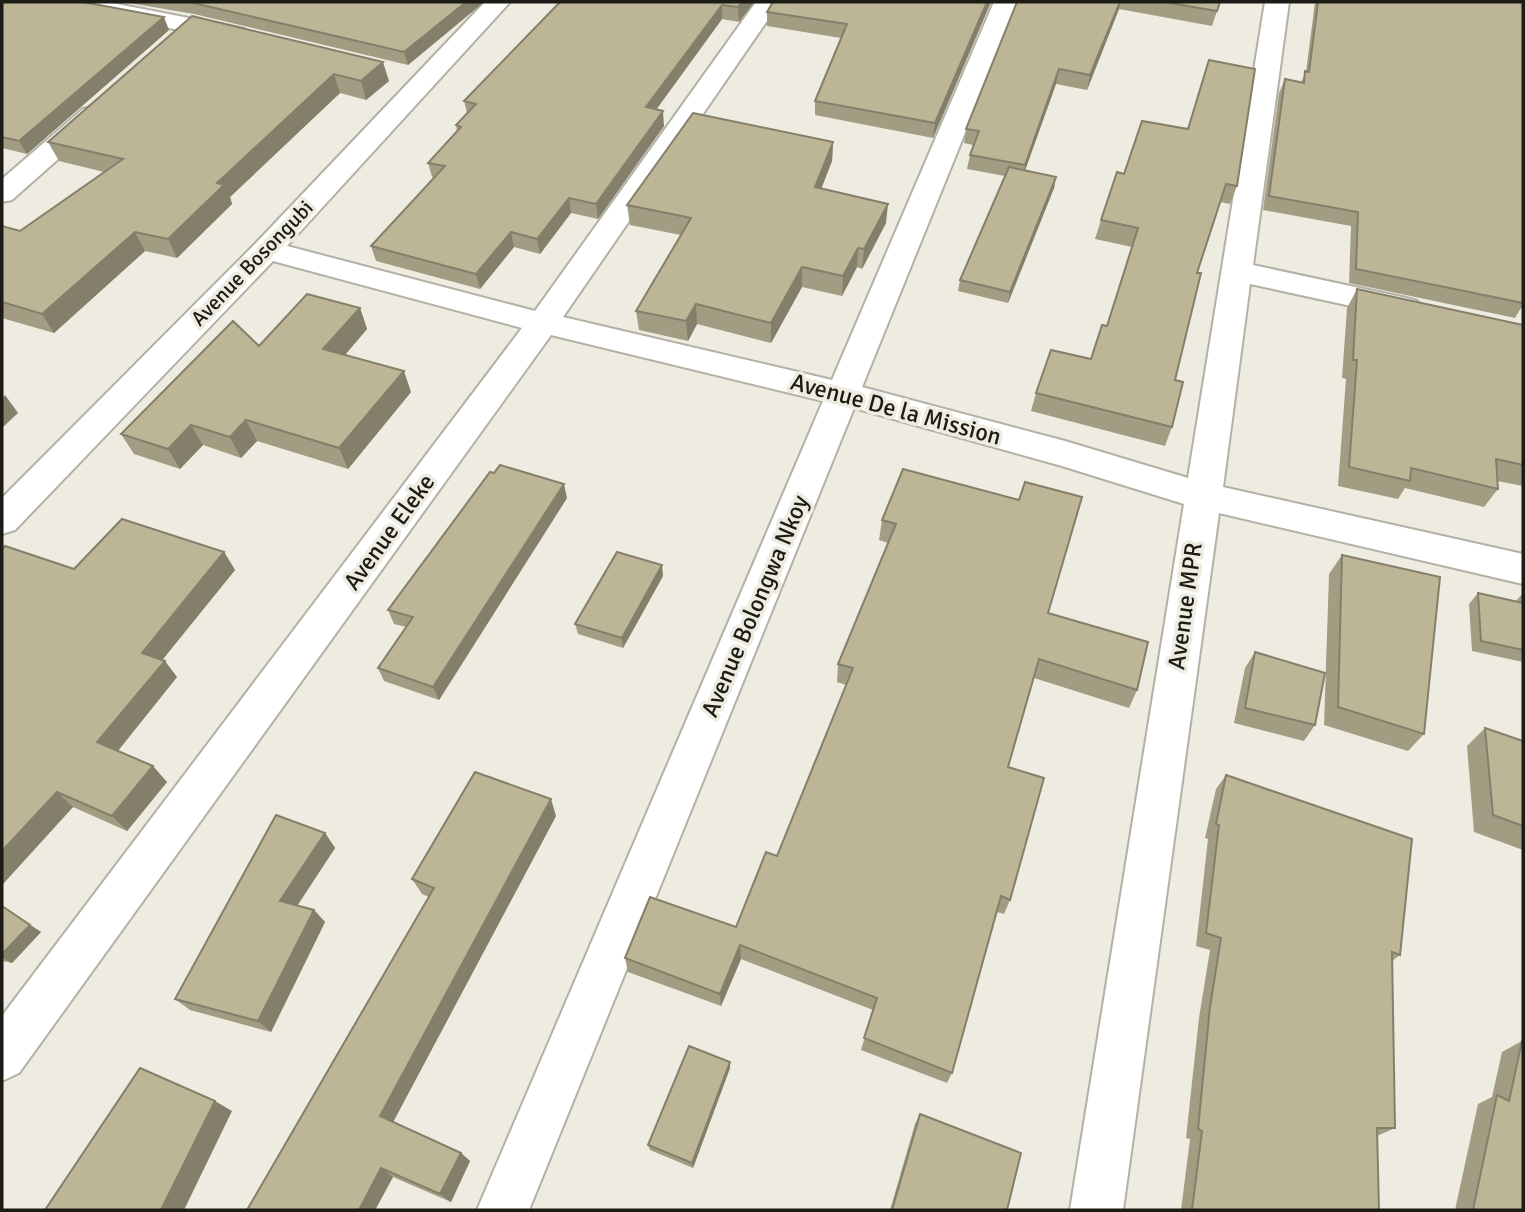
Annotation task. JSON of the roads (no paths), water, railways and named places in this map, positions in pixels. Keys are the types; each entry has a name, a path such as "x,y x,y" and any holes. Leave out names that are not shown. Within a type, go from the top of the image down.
{"street":[{"path":"72,2 138,7 261,40"},
{"name":"Avenue Bosongubi","path":"2,520 267,250 410,76 498,2"},
{"name":"Avenue Eleke","path":"2,1056 543,323 768,2"},
{"name":"Avenue Bolongwa Nkoy","path":"503,1210 1006,2"},
{"name":"Avenue MPR","path":"1097,1210 1277,2"},
{"path":"163,51 194,24"},
{"path":"2,194 113,96"},
{"name":"Avenue De la Mission","path":"267,250 543,323 844,394 1065,454 1202,496 1523,569"},
{"path":"1237,271 1428,312"}]}
